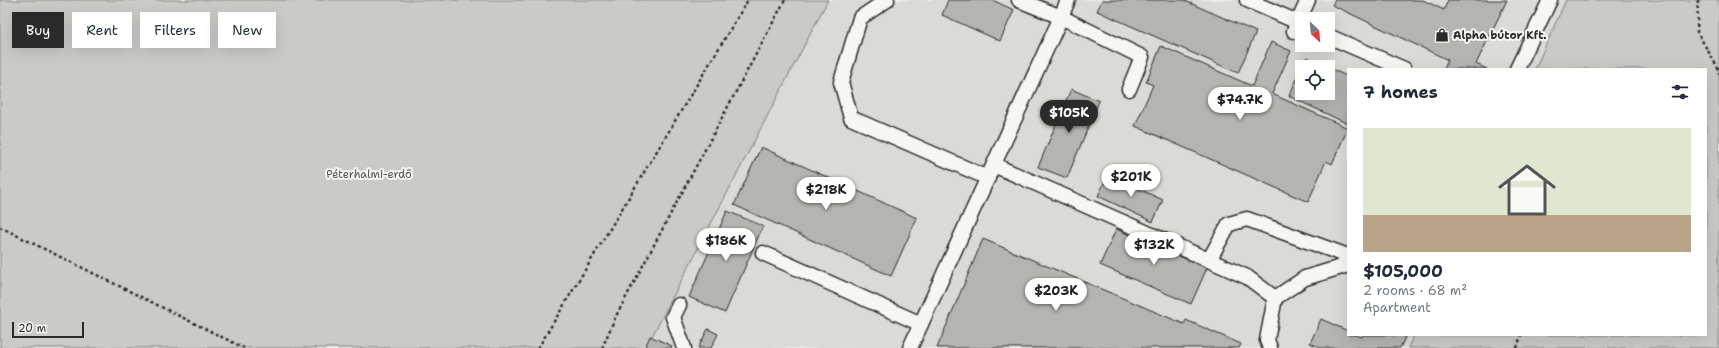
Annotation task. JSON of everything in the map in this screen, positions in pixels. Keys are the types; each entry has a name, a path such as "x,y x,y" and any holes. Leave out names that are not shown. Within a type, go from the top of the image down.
{"lane":[{"path":"887,0 860,18 841,82 851,118 991,172 1209,260 1247,277 1275,298"},
{"path":"1019,0 1061,17 1142,57 1129,89"},
{"path":"910,348 1068,0"},
{"path":"1247,0 1295,24"},
{"path":"1303,12 1308,0"},
{"path":"1517,68 1550,0"},
{"path":"1335,39 1402,68"},
{"path":"1209,260 1229,224 1247,219 1347,256"},
{"path":"763,253 922,324"},
{"path":"1267,345 1275,298 1305,278 1347,265"},
{"path":"679,306 673,317 684,348"}],"path":[{"path":"538,348 748,0"},
{"path":"602,348 616,316 785,0"},
{"path":"1698,0 1697,32 1718,68 1719,74"},
{"path":"0,227 244,348"},
{"path":"1517,348 1521,336"}],"shaded area":[{"path":"828,0 1566,0 1535,68 1347,68 1347,336 1414,336 1408,348 646,348"}],"green space":[{"name":"Péterhalmi-erdő","path":"0,0 828,0 646,348 0,348"},
{"path":"1566,0 1719,0 1719,348 1408,348 1414,336 1707,336 1707,68 1535,68"}],"building":[{"path":"948,0 992,0 1014,10 1000,41 942,15"},
{"path":"1102,0 1183,0 1256,32 1238,73 1097,11"},
{"name":"Alpha bútor Kft.","path":"1335,0 1423,0 1444,10 1448,0 1507,0 1476,64 1485,68 1444,68 1448,60 1332,5"},
{"path":"1271,42 1291,51 1272,94 1347,128 1332,164 1326,161 1308,202 1135,126 1153,85 1146,82 1161,46 1252,86"},
{"path":"1307,57 1313,60 1306,60"},
{"path":"1335,70 1347,76 1347,124 1297,100 1335,100"},
{"path":"1295,83 1295,99 1289,96"},
{"path":"1071,89 1099,101 1067,178 1038,167"},
{"path":"761,147 917,218 891,276 734,205"},
{"path":"1108,175 1163,200 1153,222 1098,196"},
{"path":"727,211 763,226 725,313 689,297"},
{"path":"1116,229 1207,268 1191,304 1100,265"},
{"path":"983,239 1184,324 1186,320 1241,344 1239,348 937,348"},
{"path":"1321,319 1347,331 1347,336 1406,336 1400,348 1321,348 1310,343"},
{"path":"708,329 718,334 711,348 698,348"},
{"path":"650,336 672,346 671,348 645,348"}],"place":[{"name":"Alpha bútor Kft.","path":"1442,35"}]}
